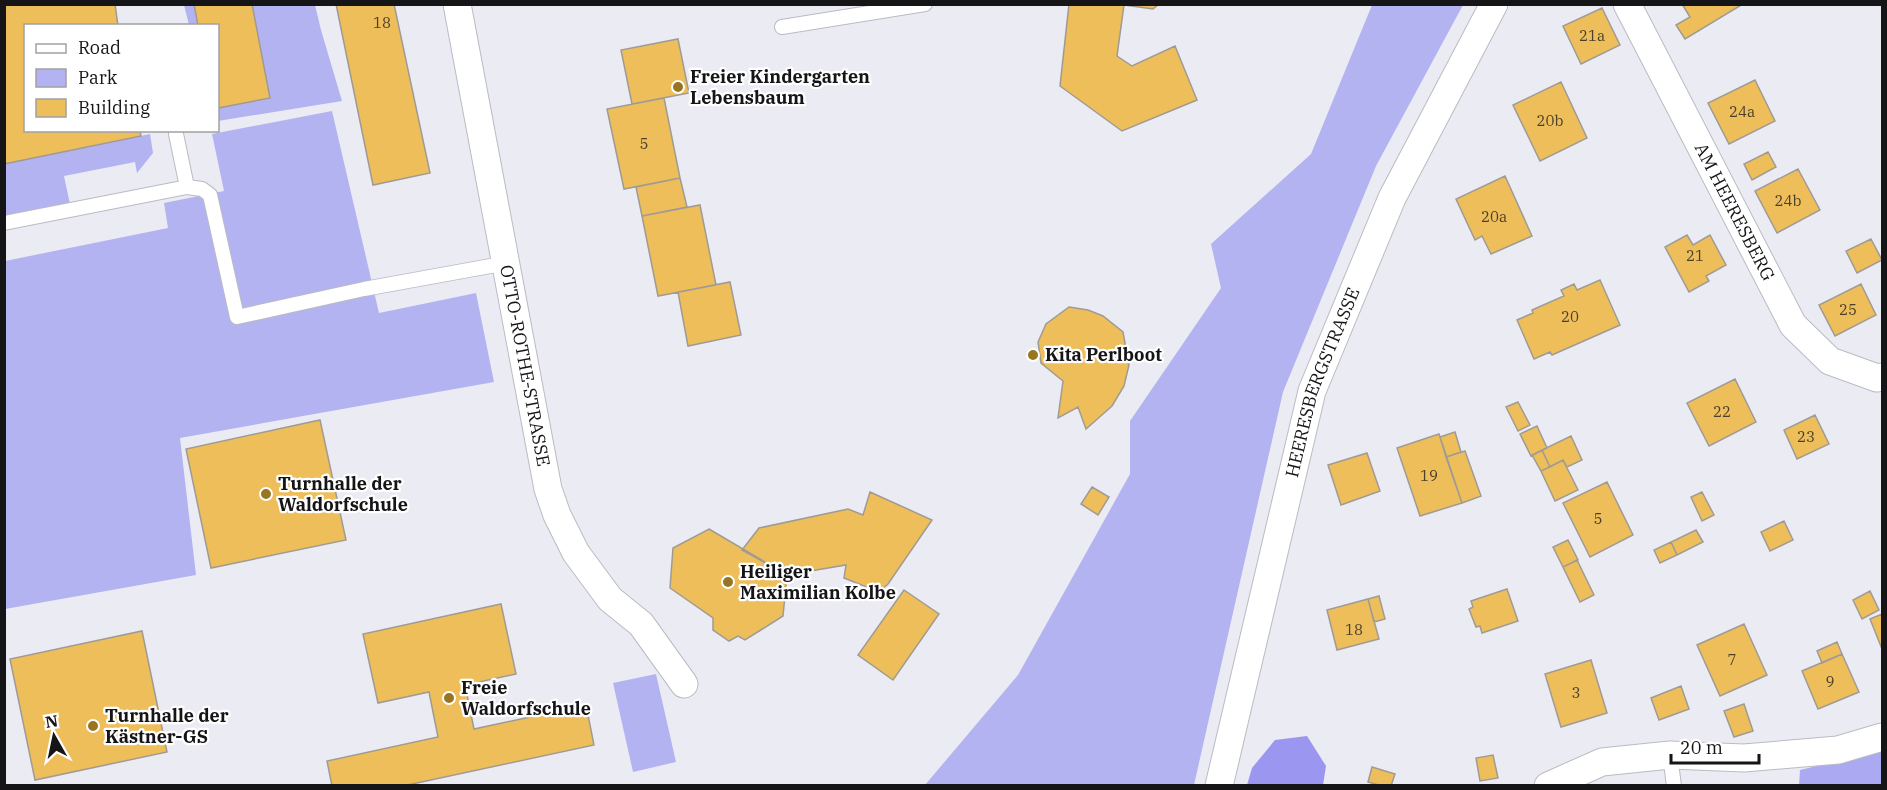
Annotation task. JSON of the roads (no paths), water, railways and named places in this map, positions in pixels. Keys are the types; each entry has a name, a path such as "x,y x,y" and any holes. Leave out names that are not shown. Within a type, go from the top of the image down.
{"street":[{"name":"OTTO-ROTHE-STRASSE","path":"457,4 546,479 557,515 576,553 610,599 641,624 684,684"},
{"name":"HEERESBERGSTRASSE","path":"1219,786 1312,391 1392,198 1494,4"},
{"name":"AM HEERESBERG","path":"1627,4 1793,325 1830,361 1877,378 1882,377"},
{"path":"1548,786 1602,762 1670,755 1744,758 1838,750 1882,737"}],"lane":[{"path":"782,27 925,4"},
{"path":"176,134 187,187"},
{"path":"4,223 187,187 202,189 210,195 237,317 364,289 507,263"},
{"path":"1670,755 1674,786"}],"place":[{"name":"Freier Kindergarten Lebensbaum","path":"678,87"},
{"name":"Kita Perlboot","path":"1033,355"},
{"name":"Turnhalle der Waldorfschule","path":"266,494"},
{"name":"Heiliger Maximilian Kolbe","path":"728,582"},
{"name":"Freie Waldorfschule","path":"449,698"},
{"name":"Turnhalle der Kästner-GS","path":"93,726"}]}
